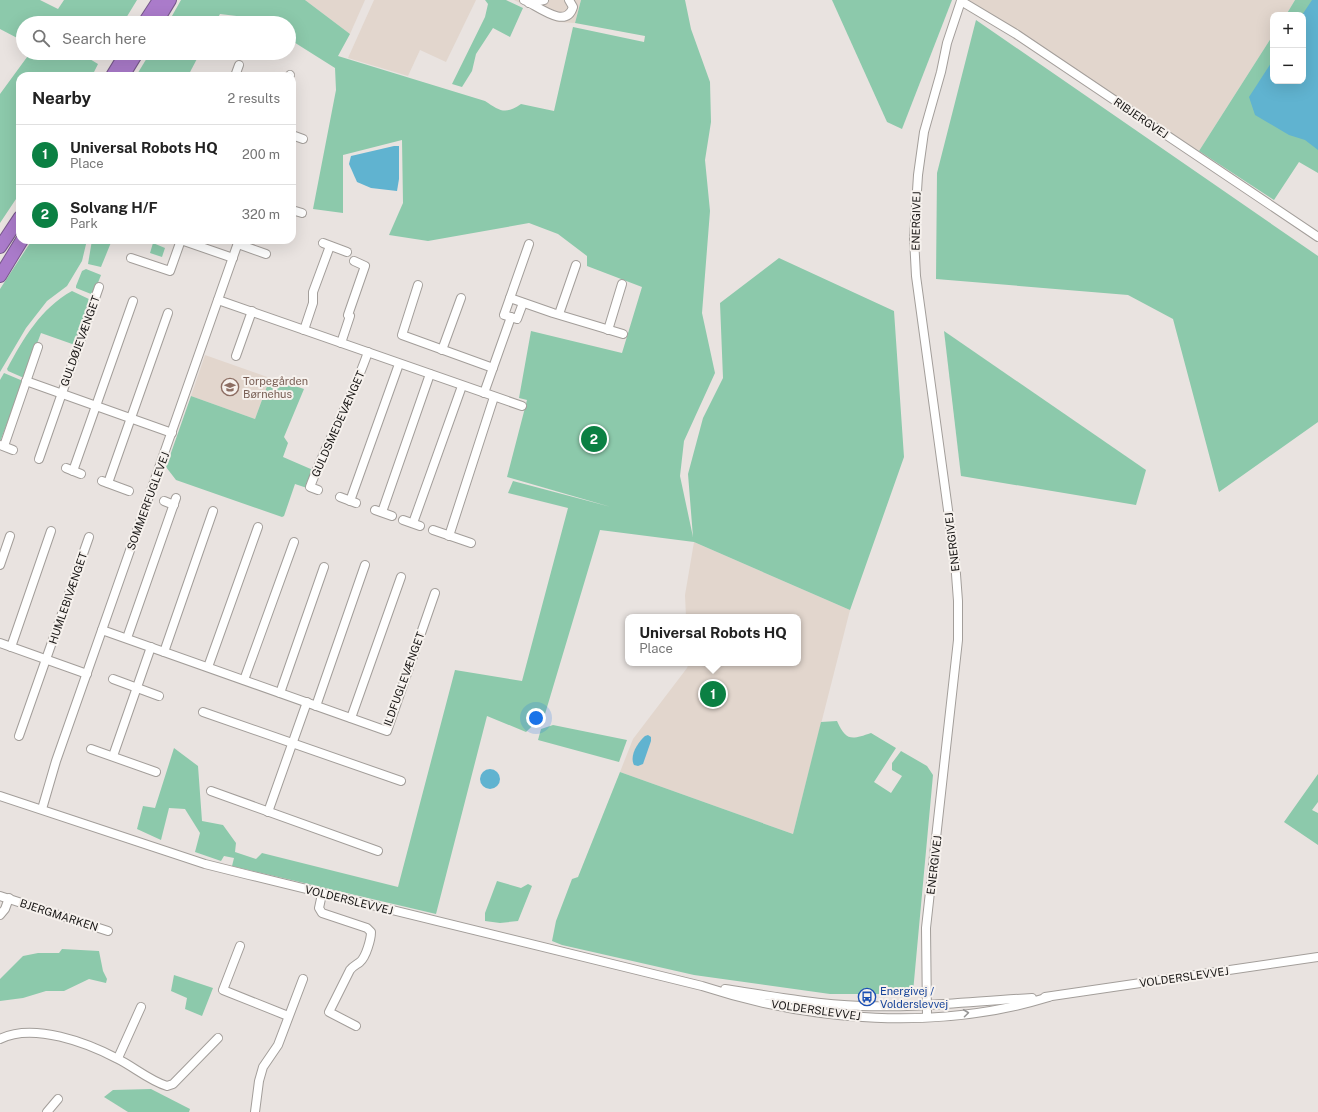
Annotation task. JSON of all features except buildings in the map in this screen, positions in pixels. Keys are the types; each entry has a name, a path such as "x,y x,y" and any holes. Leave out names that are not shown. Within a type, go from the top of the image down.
{"highway":[{"path":"148,16 158,0"},
{"path":"160,16 170,0"},
{"path":"114,72 122,60"},
{"path":"125,72 133,60"},
{"path":"2,243 16,223"},
{"path":"0,265 16,243"},
{"path":"0,276 20,244"}],"street":[{"path":"527,1 544,0"},
{"path":"527,1 559,18 565,18 571,14 573,7 569,0"},
{"name":"ENERGIVEJ","path":"927,1016 926,928 958,640 958,601 955,561 916,276 914,210 924,132 941,72 947,43 961,1"},
{"name":"RIBJERGVEJ","path":"961,1 1016,34 1318,237"},
{"path":"236,72 239,65"},
{"path":"296,136 303,139"},
{"path":"296,211 302,213"},
{"path":"131,258 170,271 180,244"},
{"path":"205,244 233,258"},
{"name":"SOMMERFUGLEVEJ","path":"39,808 238,244"},
{"path":"244,244 266,254"},
{"path":"523,303 517,319 504,315 529,244"},
{"path":"304,330 314,303 313,292 326,245 347,252"},
{"path":"341,343 350,316 348,315 365,266 354,262"},
{"path":"559,314 576,266"},
{"path":"608,330 622,284"},
{"path":"418,285 402,335 493,368"},
{"name":"GULDØJEVÆNGET","path":"39,459 99,288"},
{"path":"442,350 461,298"},
{"path":"510,298 623,334"},
{"path":"218,300 522,406"},
{"path":"73,471 133,301"},
{"path":"236,356 252,311"},
{"path":"129,491 105,482 131,418 168,313"},
{"path":"484,394 511,317"},
{"path":"233,337 241,340"},
{"path":"13,450 2,446 38,347"},
{"name":"GULDSMEDEVÆNGET","path":"318,490 310,487 320,460 352,393 368,352"},
{"path":"340,497 353,502 399,364"},
{"path":"392,516 378,511 430,374"},
{"name":"GULDØJEVÆNGET","path":"26,381 172,433"},
{"path":"403,520 417,525 462,386"},
{"path":"449,536 494,397"},
{"path":"127,638 175,502 164,501"},
{"path":"164,652 209,515"},
{"path":"208,667 258,527"},
{"path":"433,530 470,543"},
{"path":"11,647 51,531"},
{"path":"0,565 10,536"},
{"name":"HUMLEBIVÆNGET","path":"19,736 89,537"},
{"path":"244,680 294,542"},
{"path":"316,706 366,564"},
{"path":"280,693 324,568"},
{"path":"351,718 401,578"},
{"name":"ILDFUGLEVÆNGET","path":"102,630 386,731 435,593"},
{"path":"0,643 87,674"},
{"path":"113,756 151,647"},
{"path":"113,680 159,696"},
{"path":"268,812 307,702"},
{"path":"203,712 401,782"},
{"path":"91,748 156,772"},
{"path":"211,791 378,851"},
{"name":"VOLDERSLEVVEJ","path":"0,796 206,864 778,1006 860,1017 927,1016 989,1010 1049,997"},
{"path":"322,894 319,908 322,913 367,928 371,932 364,956 361,961 354,964 350,970 329,1012 356,1026"},
{"name":"BJERGMARKEN","path":"0,896 108,931"},
{"name":"BJERGMARKEN","path":"0,915 5,909 9,898"},
{"path":"240,946 223,990 288,1016"},
{"name":"VOLDERSLEVVEJ","path":"702,986 820,1003 862,1006 927,1006 1049,997 1318,957"},
{"path":"255,1112 259,1081 263,1067 278,1045 303,979"},
{"path":"778,1006 862,1011 913,1012 923,1010 927,1006"},
{"path":"118,1058 141,1007"},
{"path":"0,1039 20,1033 60,1037 90,1046 118,1058 167,1086 173,1084 218,1038"},
{"path":"47,1112 58,1099"}],"shaded area":[{"path":"305,0 365,0 350,34"},
{"path":"374,0 476,0 446,62 420,50 408,76 348,58"},
{"path":"514,0 581,0 575,23 557,22"},
{"path":"969,0 1295,0 1288,12 1270,12 1270,40 1199,151"},
{"name":"Torpegården Børnehus","path":"205,355 270,378 255,419 191,396"},
{"path":"694,542 850,610 793,834 620,772 633,739 688,666 801,666 801,614 686,614 685,595"}],"green space":[{"path":"0,0 40,0 58,9 64,0 137,0 127,16 16,16 16,37 0,29"},
{"path":"181,0 305,0 350,34 338,56 485,101 499,109 507,111 521,104 554,111 573,27 644,42 645,36 575,23 581,0 685,0 691,29 710,82 711,122 705,160 710,211 702,313 715,373 684,441 680,476 693,537 688,474 703,418 723,378 720,303 779,258 894,311 904,457 850,610 694,542 600,530 545,714 526,732 487,716 436,914 232,866 234,858 224,856 221,861 195,852 200,833 185,809 169,808 161,840 137,829 143,806 155,808 174,748 198,766 202,821 223,825 236,843 235,852 256,859 262,853 398,887 455,670 522,681 568,508 508,493 513,481 611,507 507,477 527,400 519,398 531,331 622,353 642,287 587,266 587,256 558,234 529,223 428,241 389,235 403,203 402,140 343,155 343,213 313,209 336,90 335,68 296,43 296,16 236,16 220,14 219,16 172,16"},
{"path":"485,0 506,0 523,8 510,37 493,28 476,54 472,71 462,87 452,84 485,17 488,4"},
{"path":"832,0 952,0 902,129 887,122"},
{"path":"1295,0 1318,0 1318,173 1299,162 1274,200 1199,151 1270,40 1270,84 1306,84 1306,12 1288,12"},
{"path":"976,20 1318,256 1318,422 1219,492 1173,319 1128,295 936,279 937,173"},
{"path":"25,60 91,60 98,64 94,72 16,72"},
{"path":"146,60 196,60 190,72 138,72"},
{"path":"16,72 16,199 0,223 0,94"},
{"path":"29,244 86,244 82,261 67,286 47,301 26,328 0,372 0,289"},
{"path":"91,244 110,244 101,267 88,264"},
{"path":"153,244 165,248 162,257 150,253"},
{"path":"86,269 101,275 94,293 91,294 76,288 82,271"},
{"path":"72,291 91,300 75,345 41,333 24,378 8,371 7,369 26,336 42,315 61,298"},
{"path":"944,331 1146,470 1136,505 961,476"},
{"path":"4,373 23,381 0,442 0,380"},
{"path":"270,378 304,389 284,437 288,443 283,457 313,470 307,488 295,484 284,516 282,517 176,480 166,467 191,396 255,419"},
{"path":"837,721 843,732 850,737 854,738 871,733 896,748 874,782 891,793 902,776 892,770 892,763 901,751 927,766 933,775 913,992 908,994 830,994 694,975 562,945 552,941 556,921 572,879 578,877 620,772 793,834 821,722"},
{"path":"553,725 627,740 619,762 538,740 541,729"},
{"path":"1318,774 1318,802 1312,810 1318,813 1318,845 1284,822"},
{"path":"497,881 521,888 528,884 532,886 518,921 500,923 485,921 485,913"},
{"path":"62,949 99,951 103,971 107,979 106,983 89,979 64,991 46,991 23,998 0,1001 0,979 23,956 38,953 59,953"},
{"path":"174,975 213,988 202,1016 185,1009 187,998 171,991"},
{"path":"151,1089 190,1109 189,1112 128,1112 104,1097 113,1090"}],"water":[{"path":"1312,0 1318,0 1318,150 1305,140 1289,135 1255,115 1249,97 1270,65 1270,84 1306,84 1306,12 1304,12"},
{"path":"399,146 399,179 397,191 371,188 357,182 349,164 351,156"},
{"path":"648,735 651,737 651,741 643,764 638,766 634,765 633,753 642,739"},
{"path":"490,769 497,772 500,779 497,786 490,789 483,786 480,779 483,772"}],"place":[{"name":"Torpegården Børnehus","path":"230,387"},
{"name":"Solvang H/F","path":"594,439"},
{"name":"Universal Robots HQ","path":"713,694"},
{"name":"Energivej / Volderslevvej","path":"867,997"}]}
